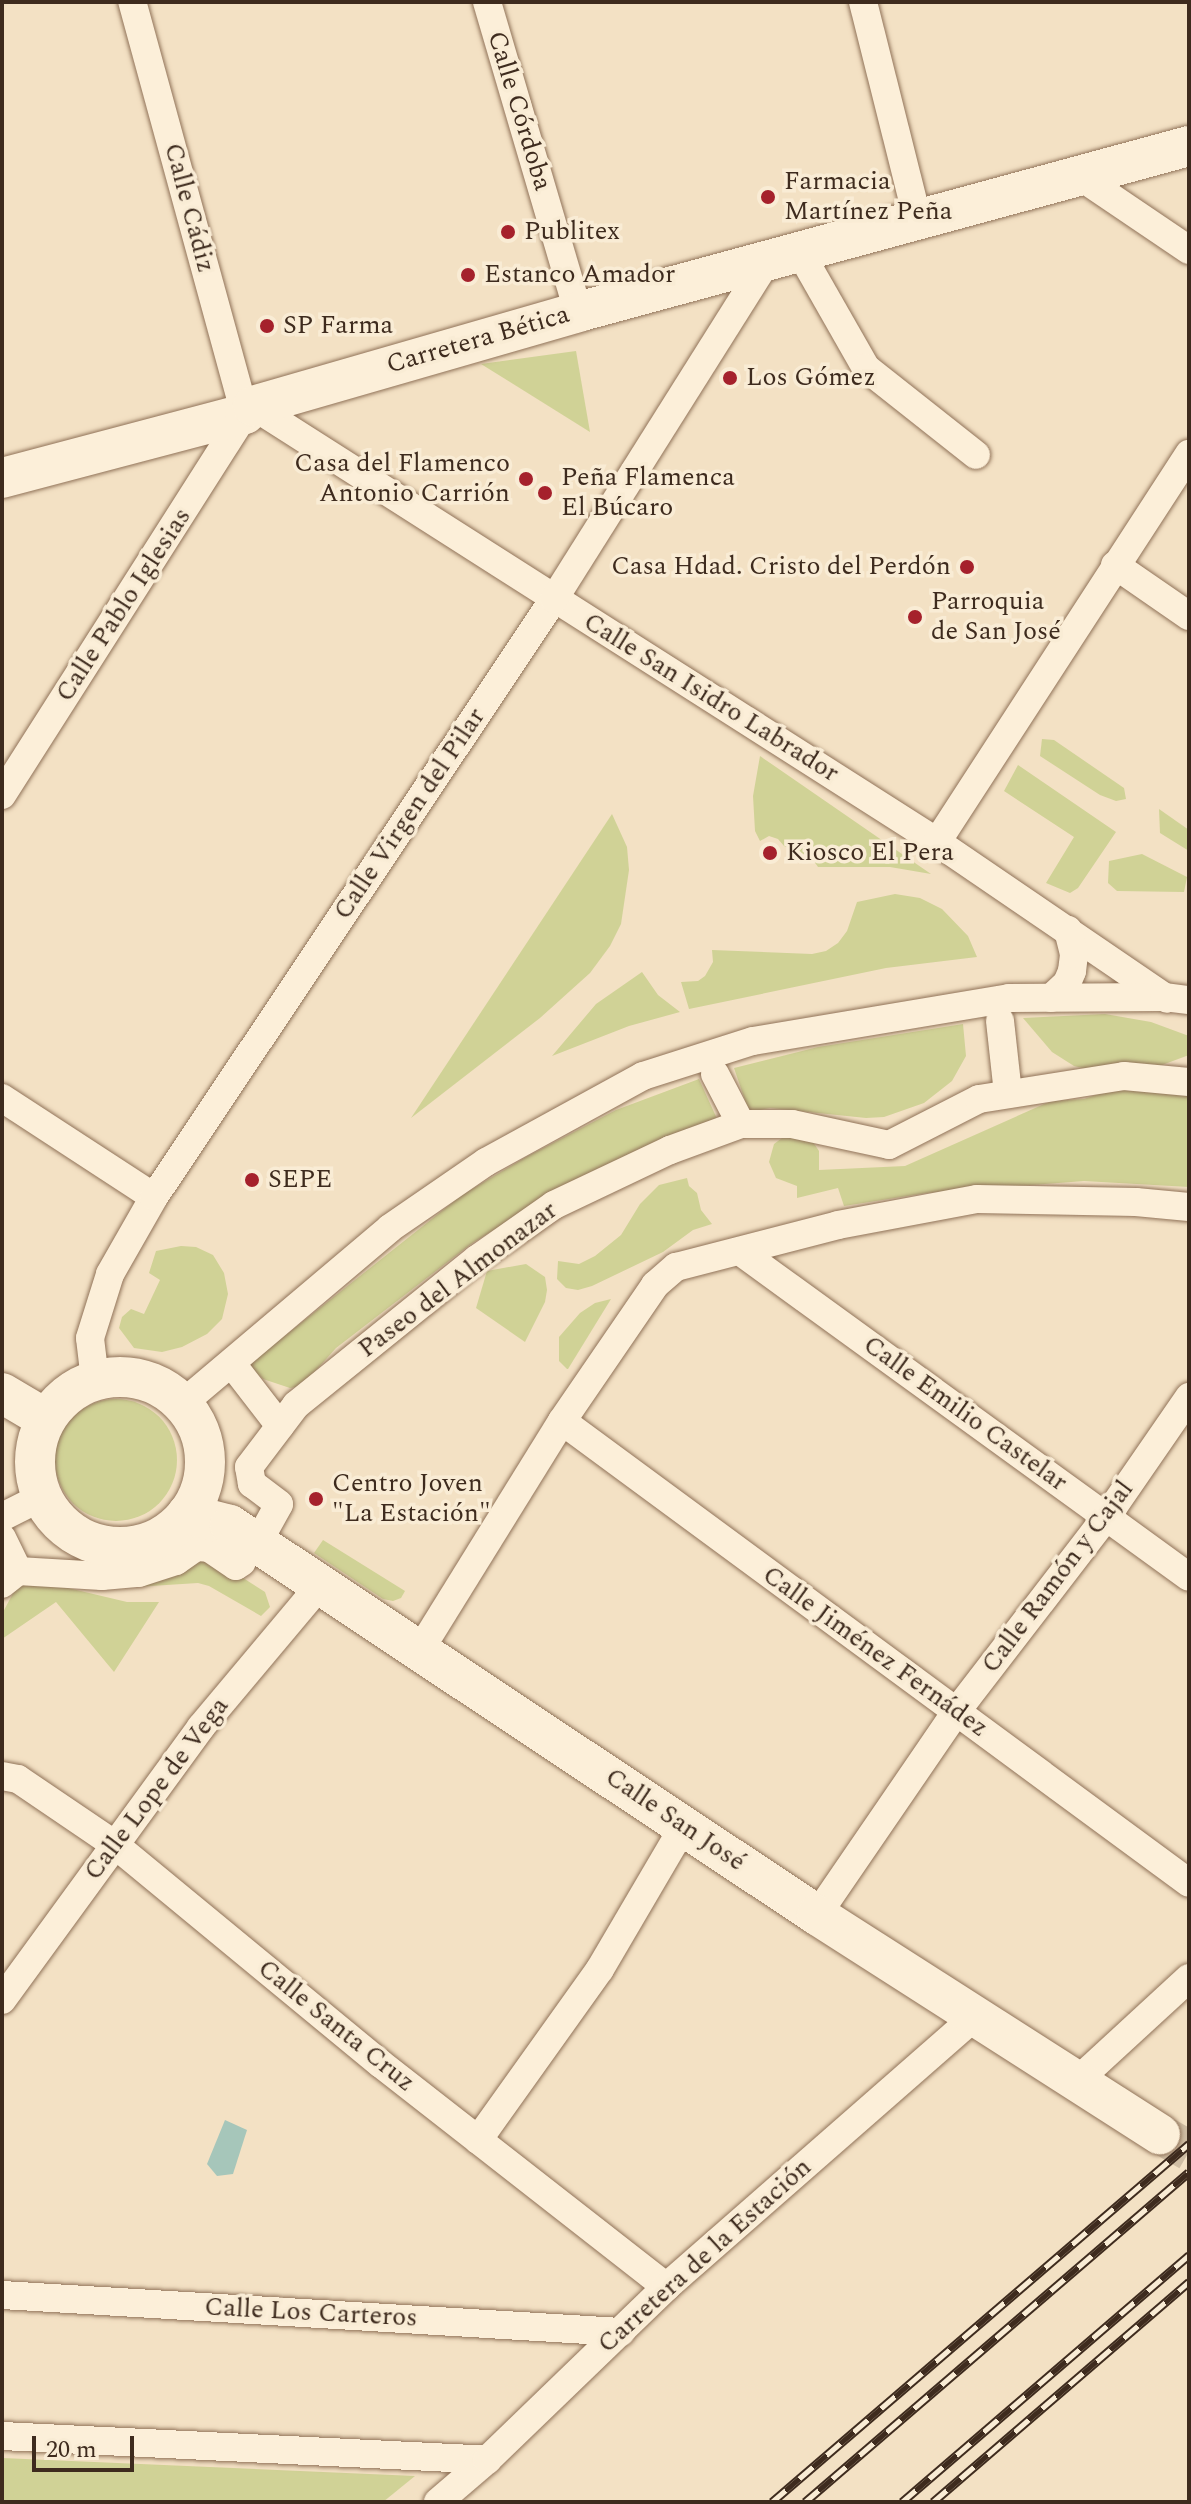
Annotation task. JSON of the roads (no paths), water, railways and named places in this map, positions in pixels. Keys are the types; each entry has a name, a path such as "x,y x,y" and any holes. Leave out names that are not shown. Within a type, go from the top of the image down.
{"main road":[{"name":"Carretera Bética","path":"2,478 249,410 578,312 1189,146"},
{"path":"118,1377 142,1380 164,1389 182,1404 196,1424 204,1446 204,1470 199,1493 187,1514 166,1533 139,1545 110,1546 82,1538 59,1521 42,1497 34,1471 36,1444 46,1419 59,1402 95,1380 118,1377"},
{"path":"2,1393 46,1419"},
{"name":"Calle San José","path":"187,1514 230,1525 817,1915 1160,2134"}],"street":[{"name":"Calle Cádiz","path":"132,2 249,410"},
{"name":"Calle Córdoba","path":"487,2 578,312"},
{"path":"863,2 918,221"},
{"path":"1081,177 1189,250"},
{"path":"784,257 866,368 976,455"},
{"name":"Calle Virgen del Pilar","path":"95,1380 90,1338 93,1326 110,1274 154,1197 784,257"},
{"name":"Calle San Isidro Labrador","path":"249,410 937,842 1177,998 1189,1018"},
{"name":"Calle Pablo Iglesias","path":"2,795 249,410"},
{"path":"937,842 1189,454"},
{"path":"1115,565 1189,616"},
{"path":"1051,998 1067,983 1072,971 1074,954 1068,930"},
{"path":"182,1404 390,1228 486,1162 643,1076 753,1041 1009,998 1177,998"},
{"path":"1000,1021 1008,1094"},
{"path":"715,1074 741,1124"},
{"name":"Paseo del Almonazar","path":"262,1535 279,1504 252,1484 249,1467 296,1405 477,1259 554,1205 670,1150 741,1124 792,1124 889,1145 979,1099 1124,1076 1189,1082"},
{"path":"2,1098 154,1197"},
{"path":"420,1650 562,1421 655,1285 676,1267 838,1225 977,1199 1136,1202 1189,1207"},
{"name":"Calle Emilio Castelar","path":"741,1252 1189,1577"},
{"path":"239,1373 280,1426"},
{"name":"Calle Ramón y Cajal","path":"817,1915 956,1712 1107,1516 1189,1397"},
{"name":"Calle Jiménez Fernádez","path":"562,1421 1189,1883"},
{"path":"2,1517 42,1497"},
{"path":"2,1538 10,1578 139,1573 176,1561 196,1547 209,1548 236,1566 242,1562"},
{"name":"Calle Lope de Vega","path":"2,2000 201,1727 321,1584"},
{"name":"Calle Santa Cruz","path":"2,1776 18,1779 114,1844 478,2140 666,2287"},
{"path":"478,2140 600,1969 684,1826"},
{"path":"1077,2081 1189,1978"},
{"name":"Carretera de la Estación","path":"438,2502 487,2460 666,2287 977,2015"},
{"name":"Calle Los Carteros","path":"2,2295 621,2332"},
{"path":"2,2436 487,2460"}],"tunnel":[{"path":"1160,2134 1189,2151"}],"railway":[{"path":"772,2502 1189,2144"},
{"path":"805,2502 1189,2172"},
{"path":"902,2502 1189,2255"},
{"path":"933,2502 1189,2282"}],"place":[{"name":"Farmacia Martínez Peña","path":"768,197"},
{"name":"Publitex","path":"508,232"},
{"name":"Estanco Amador","path":"468,275"},
{"name":"SP Farma","path":"267,326"},
{"name":"Los Gómez","path":"730,378"},
{"name":"Casa del Flamenco Antonio Carrión","path":"526,479"},
{"name":"Peña Flamenca El Búcaro","path":"545,493"},
{"name":"Casa Hdad. Cristo del Perdón","path":"967,567"},
{"name":"Parroquia de San José","path":"915,617"},
{"name":"Kiosco El Pera","path":"770,853"},
{"name":"SEPE","path":"252,1180"},
{"name":"Centro Joven \"La Estación\"","path":"316,1499"}]}
